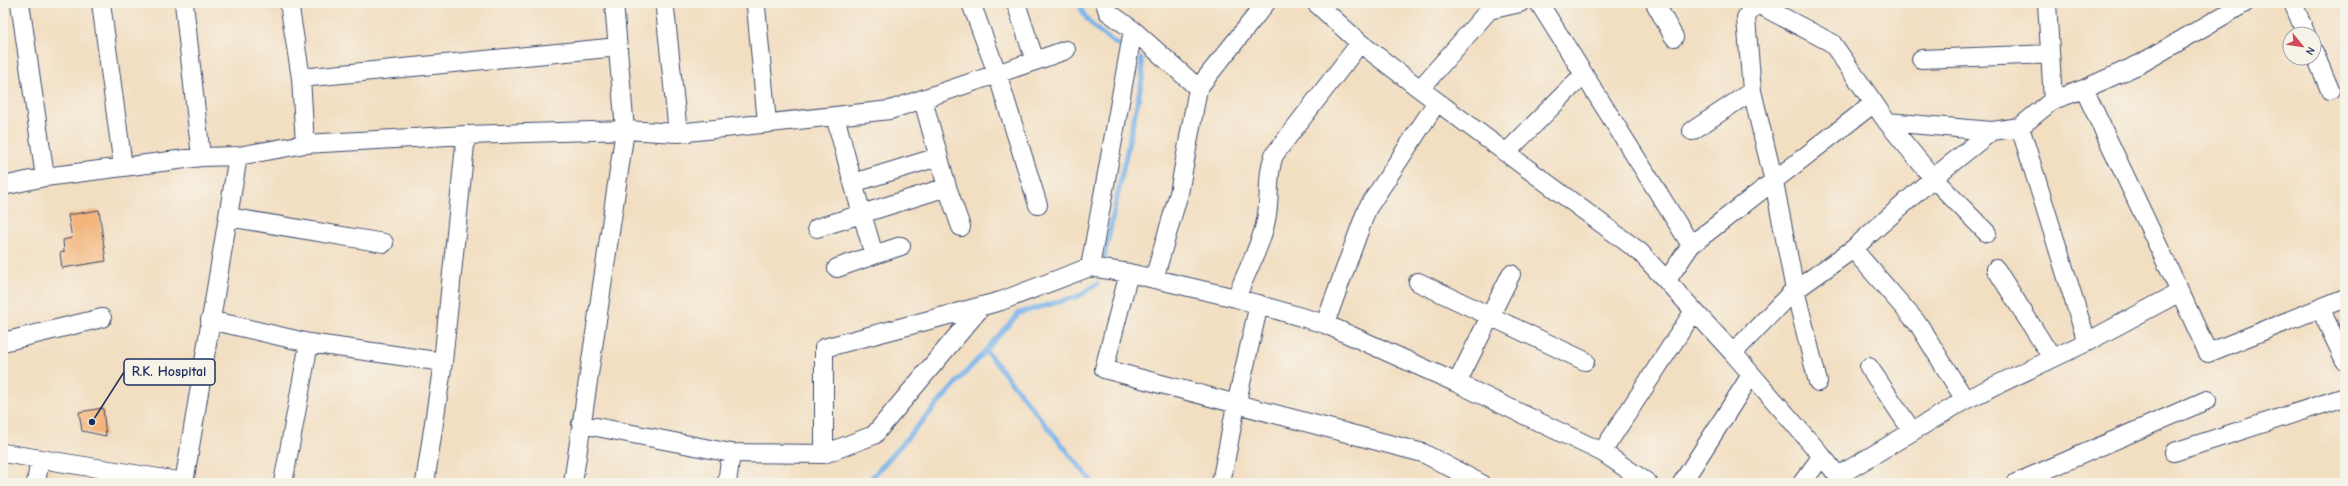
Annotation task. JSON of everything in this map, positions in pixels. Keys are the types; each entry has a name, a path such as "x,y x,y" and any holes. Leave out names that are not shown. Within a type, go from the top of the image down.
{"street":[{"path":"20,3 46,177"},
{"path":"101,3 124,167"},
{"path":"184,3 201,157"},
{"path":"289,3 301,78 305,144"},
{"path":"573,483 625,130 614,3"},
{"path":"971,3 997,73 1038,205"},
{"path":"1016,3 1035,61"},
{"path":"1154,279 1180,186 1198,88 1266,3"},
{"path":"1316,3 1360,43 1437,102 1640,252 1667,280 1822,456 1839,480 1912,431 1965,400 2087,342 2180,292"},
{"path":"1420,89 1486,6 1520,3"},
{"path":"1539,3 1691,245"},
{"path":"1655,3 1674,37"},
{"path":"1818,382 1795,290 1774,182 1752,91 1746,18 1755,3 1832,43 1887,122 1933,178 1986,233"},
{"path":"2047,3 2053,100"},
{"path":"1887,122 1992,131 2020,127 2053,100 2084,89 2140,64 2245,3"},
{"path":"2293,3 2303,26"},
{"path":"1109,6 1133,30 1198,88"},
{"path":"756,7 767,123"},
{"path":"665,9 678,133"},
{"path":"1090,267 1133,30"},
{"path":"1236,298 1266,221 1270,194 1269,176 1274,155 1360,43"},
{"path":"301,78 618,47"},
{"path":"3,186 46,177 201,157 238,156 305,144 466,135 625,130 678,133 890,110 1066,50"},
{"path":"1921,59 2049,54"},
{"path":"2320,66 2330,90"},
{"path":"1506,153 1584,74"},
{"path":"2084,89 2208,353 2345,298"},
{"path":"1692,131 1752,91"},
{"path":"923,100 938,157 961,227"},
{"path":"1325,324 1365,214 1437,102"},
{"path":"1667,280 1691,245 1874,103"},
{"path":"835,116 874,255"},
{"path":"2020,127 2087,342"},
{"path":"1732,353 1795,290 1853,249 1933,178 1992,131"},
{"path":"425,483 443,362 466,135"},
{"path":"3,453 40,459 95,475 184,482 238,156"},
{"path":"853,182 938,157"},
{"path":"817,228 947,187"},
{"path":"228,217 384,242"},
{"path":"837,268 901,246"},
{"path":"1853,249 1919,325 1965,400"},
{"path":"824,454 824,348 982,306 1090,267 1154,279 1236,298 1325,324 1457,383 1602,452 1648,483"},
{"path":"1996,269 2052,358"},
{"path":"1129,274 1104,370 1423,453 1480,483"},
{"path":"1457,383 1511,274"},
{"path":"1418,282 1491,315 1585,361"},
{"path":"1221,483 1236,405 1260,304"},
{"path":"581,424 731,453 824,454 874,435 982,306"},
{"path":"2320,308 2345,362"},
{"path":"1602,452 1694,311"},
{"path":"3,342 102,318"},
{"path":"210,320 309,343 443,362"},
{"path":"283,483 309,343"},
{"path":"1869,367 1912,431"},
{"path":"1682,483 1751,375"},
{"path":"2174,452 2345,397"},
{"path":"2016,483 2207,400"},
{"path":"727,483 731,453"},
{"path":"1802,483 1822,456"},
{"path":"36,483 40,459"}],"building":[{"path":"99,210 106,261 62,268 60,253 64,252 63,240 72,238 68,215"},
{"path":"103,408 106,436 82,431 79,412"}],"waterway":[{"path":"1079,3 1086,17 1096,29 1123,48"},
{"path":"1104,258 1143,76 1141,59"},
{"path":"867,483 1019,313 1079,296 1097,284"},
{"path":"986,351 1093,483"}],"place":[{"name":"R.K. Hospital","path":"92,422"}]}
